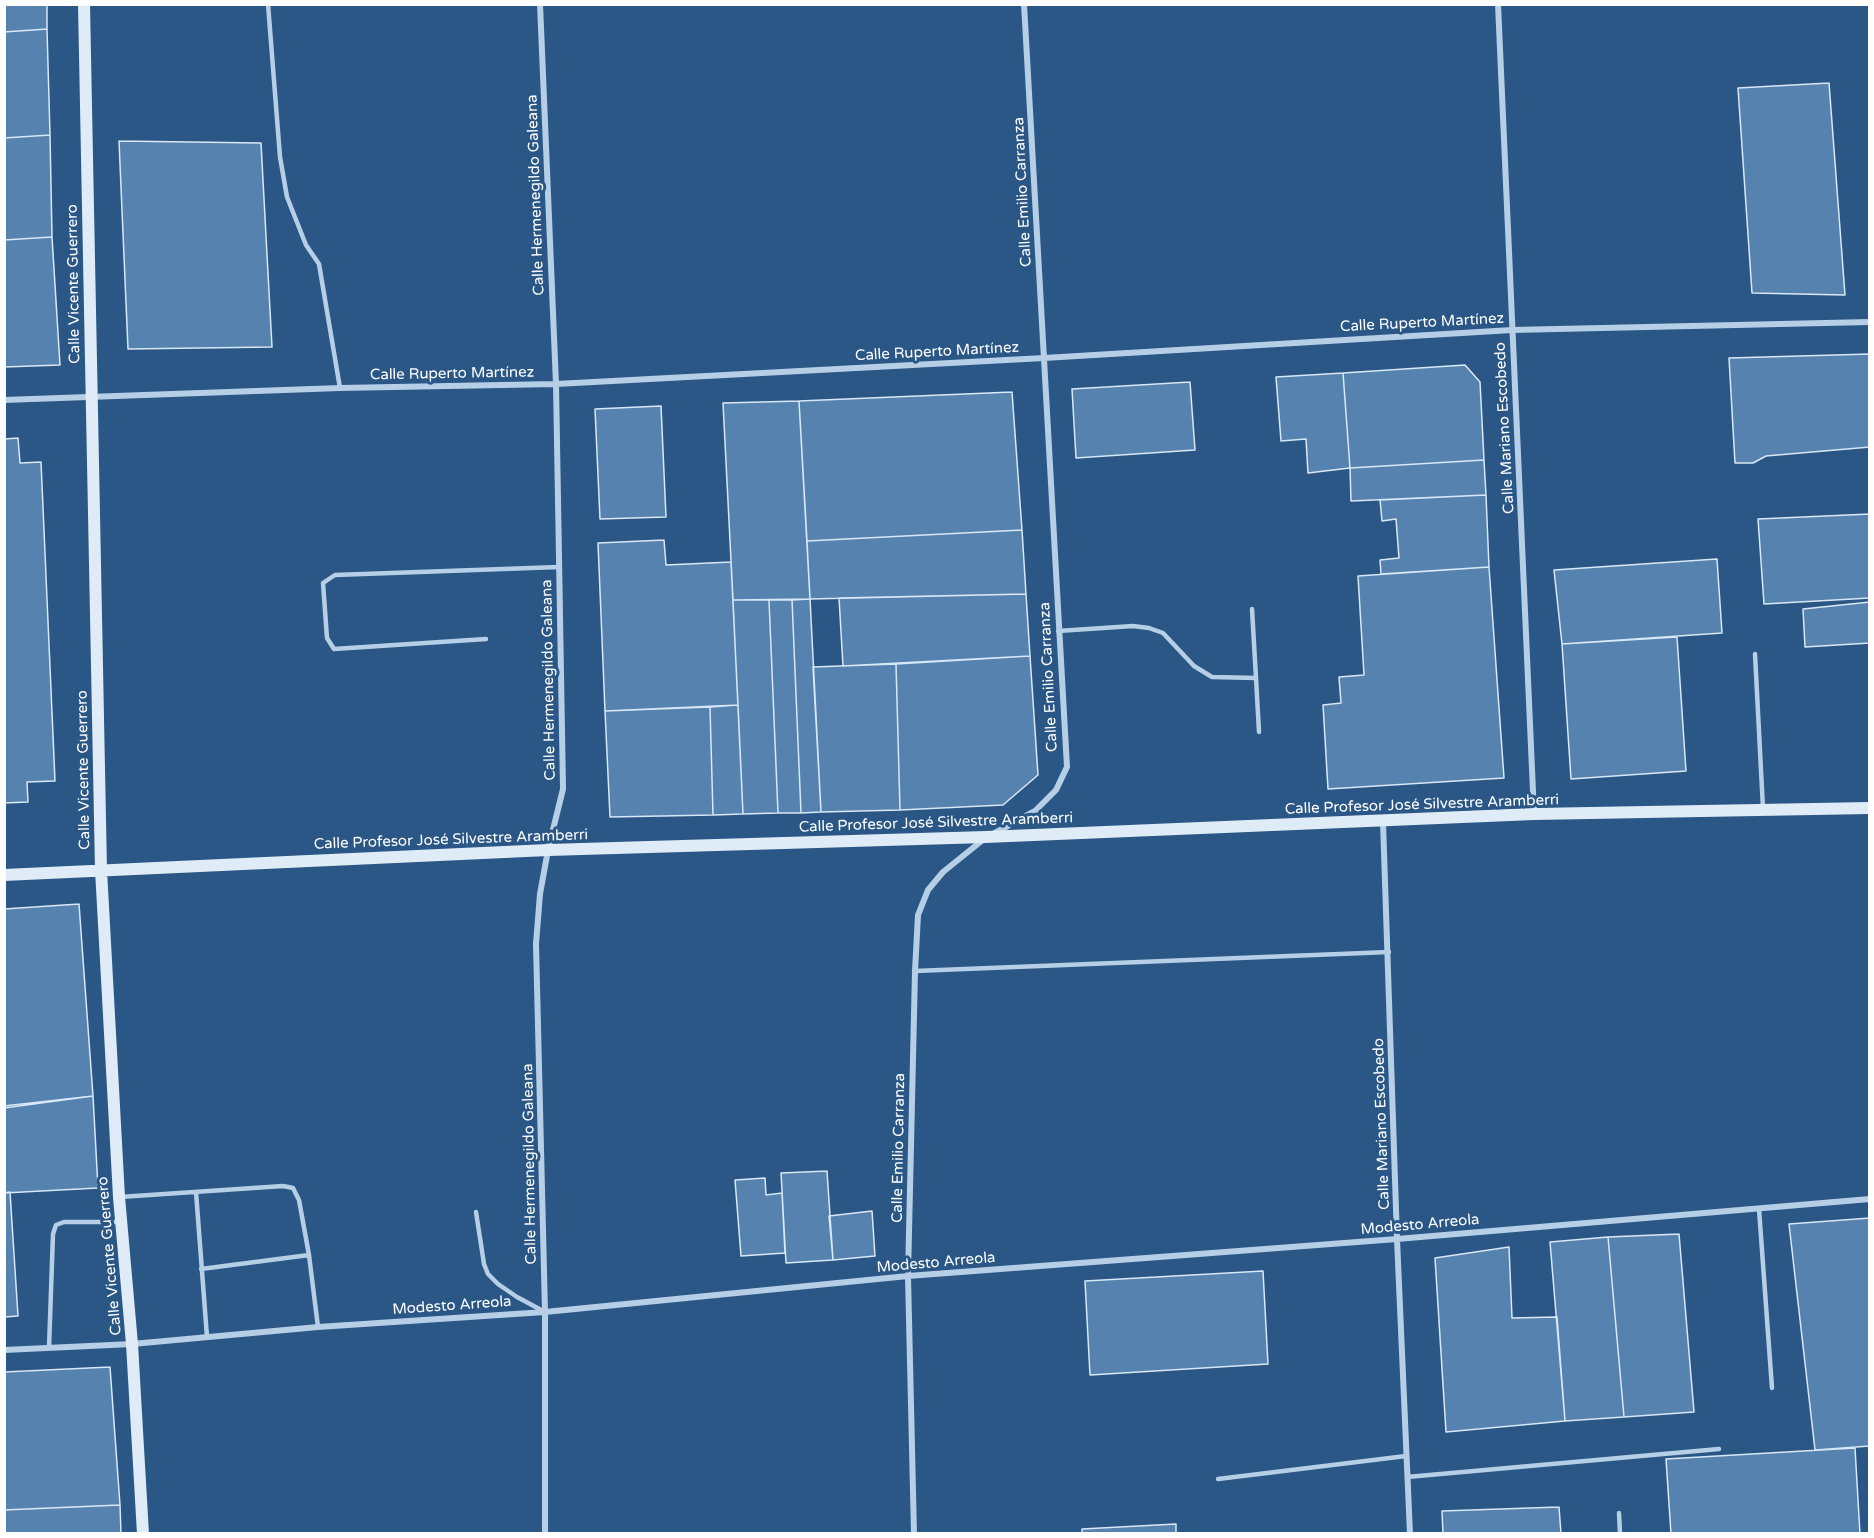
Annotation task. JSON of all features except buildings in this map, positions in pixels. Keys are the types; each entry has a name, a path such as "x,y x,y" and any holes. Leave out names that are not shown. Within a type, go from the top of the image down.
{"main road":[{"name":"Calle Vicente Guerrero","path":"84,4 101,870 119,1197 132,1344 143,1533"},
{"name":"Calle Profesor José Silvestre Aramberri","path":"4,875 548,850 986,837 1534,814 1869,808"}],"street":[{"name":"Calle Hermenegildo Galeana","path":"540,4 556,384 563,789 540,894 536,944 545,1312 545,1533"},
{"name":"Calle Emilio Carranza","path":"914,1533 908,1276 918,915 928,890 943,872 986,837 1035,811 1056,790 1066,767 1024,4"},
{"name":"Calle Mariano Escobedo","path":"1498,4 1534,814"},
{"name":"Calle Ruperto Martínez","path":"4,400 340,388 556,384 1512,330 1869,322"},
{"name":"Calle Mariano Escobedo","path":"1383,822 1397,1239 1410,1533"},
{"name":"Modesto Arreola","path":"4,1350 132,1344 318,1327 545,1312 908,1276 1397,1239 1869,1199"}],"lane":[{"path":"268,4 280,157 287,197 306,245 319,264 340,388"},
{"path":"486,639 334,649 327,638 323,583 335,575 559,567"},
{"path":"1252,609 1259,732"},
{"path":"1058,631 1133,626 1149,628 1163,633 1194,666 1212,677 1256,678"},
{"path":"1755,654 1763,809"},
{"path":"915,971 1389,952"},
{"path":"119,1197 283,1186 293,1188 299,1200 309,1255 318,1327"},
{"path":"196,1192 207,1337"},
{"path":"1759,1209 1772,1388"},
{"path":"476,1212 484,1264 489,1274 507,1290 545,1312"},
{"path":"49,1348 51,1256 56,1226 64,1222 122,1222"},
{"path":"201,1269 309,1255"},
{"path":"1407,1477 1719,1449"},
{"path":"1218,1479 1406,1456"},
{"path":"1619,1514 1620,1533"}]}
